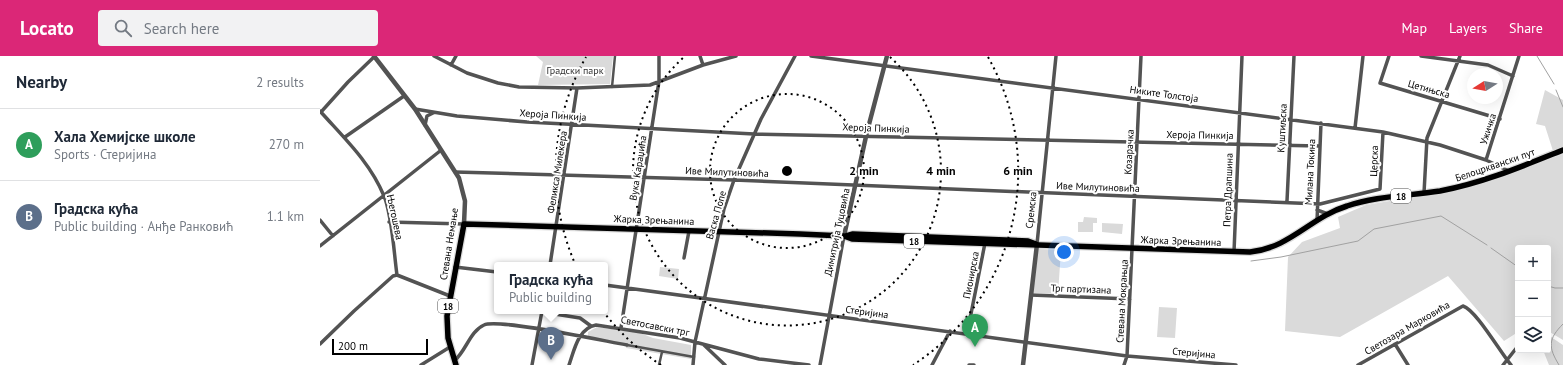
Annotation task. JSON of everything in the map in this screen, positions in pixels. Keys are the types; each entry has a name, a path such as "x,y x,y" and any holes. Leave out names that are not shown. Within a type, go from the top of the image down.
{"main road":[{"name":"Белоцрквански пут","path":"1317,221 1328,214 1355,203 1424,193 1476,183 1563,150"},
{"name":"Жарка Зрењанина","path":"844,236 852,239 1028,245 1037,244 1234,252 1257,251 1278,246 1317,221"},
{"name":"Жарка Зрењанина","path":"464,224 844,236 853,234 1028,241 1037,244"},
{"name":"Стевана Немање","path":"456,363 450,347 446,322 464,224"}],"street":[{"path":"321,113 350,79 375,56"},
{"name":"Стевана Немање","path":"375,56 415,109 461,183 464,197 464,224"},
{"path":"434,56 451,65 485,79 512,86 577,88 650,86 659,81 703,65 736,56"},
{"path":"451,65 456,56"},
{"path":"612,88 615,56"},
{"name":"Вука Караџића","path":"621,328 659,81 659,56"},
{"path":"700,56 703,65"},
{"name":"Васка Попе","path":"695,342 718,232 734,180 754,134 795,56"},
{"name":"Никите Толстоја","path":"811,56 1383,132 1427,142 1486,160 1509,171"},
{"name":"Димитрија Туцовића","path":"820,365 844,236 887,56"},
{"name":"Сремска","path":"1023,365 1056,56"},
{"name":"Козарачка","path":"1133,248 1141,56"},
{"name":"Петра Драпшина","path":"1234,252 1242,56"},
{"name":"Куштиљска","path":"1287,201 1294,56"},
{"path":"1355,128 1363,56"},
{"name":"Цетињска","path":"1389,56 1380,83 1441,100 1500,119"},
{"path":"1421,56 1457,60 1488,66 1513,76"},
{"path":"1424,193 1428,136 1457,60 1460,56"},
{"name":"Ужичка","path":"1486,160 1519,56"},
{"path":"1447,60 1454,68"},
{"name":"Феликса Милекера","path":"550,262 577,88"},
{"path":"345,137 404,96"},
{"name":"Хероја Пинкија","path":"415,109 434,113 572,125 652,130 754,134 1319,146"},
{"name":"Његошева","path":"321,113 345,137 367,164 384,196 397,275"},
{"path":"425,125 428,116 434,113"},
{"name":"Милана Токина","path":"1317,221 1316,204 1321,124"},
{"name":"Церска","path":"1379,190 1382,181 1383,132"},
{"path":"320,246 440,151"},
{"name":"Иве Милутиновића","path":"455,172 645,176 856,186 1287,201 1316,204 1379,190"},
{"path":"1317,210 1328,214"},
{"path":"320,220 333,236"},
{"path":"389,222 464,224"},
{"path":"684,258 689,231"},
{"name":"Пионирска","path":"967,334 985,243"},
{"name":"Стевана Мокрањца","path":"1127,356 1133,248"},
{"path":"455,267 494,272"},
{"path":"320,344 354,310 393,276 397,275 450,296"},
{"name":"Стеријина","path":"608,286 705,298 1127,356 1236,365"},
{"name":"Трг партизана","path":"1031,295 1130,299"},
{"name":"Светозара Марковића","path":"1358,365 1464,306 1481,324 1507,360"},
{"path":"532,365 542,314"},
{"path":"555,314 580,318 591,326 586,329 580,337 569,365"},
{"path":"456,363 479,327 484,324 498,323 694,357"},
{"name":"Светосавски трг","path":"591,326 621,328 695,342 693,365"},
{"path":"932,365 950,331"},
{"path":"695,342 759,359 806,365"},
{"path":"703,344 725,365"},
{"path":"1395,344 1408,365"},
{"path":"421,365 450,347"},
{"path":"1503,365 1515,350"},
{"path":"659,365 662,352"},
{"path":"1124,365 1127,356"},
{"path":"1507,360 1511,365"},
{"path":"969,365 974,365"}],"green space":[{"name":"Градски парк","path":"536,56 613,56 610,84 538,85 543,62"},
{"path":"1545,90 1563,100 1563,147 1553,151 1545,126 1536,124"},
{"path":"1563,154 1563,340 1551,333 1551,245 1515,245 1515,334 1504,341 1448,276 1340,337 1285,331 1288,257 1302,242 1340,228 1338,217 1366,205 1449,191 1509,174"},
{"path":"1084,217 1097,218 1097,223 1093,223 1093,232 1078,232 1078,222 1083,222"},
{"path":"1102,223 1123,224 1122,234 1102,232"},
{"path":"1038,249 1061,250 1058,294 1033,293"},
{"path":"660,267 679,269 678,279 659,276"},
{"path":"1159,307 1177,308 1175,338 1157,337"},
{"path":"597,327 640,333 653,338 691,345 691,359 626,348 626,345 588,336 588,332"},
{"path":"1551,337 1563,345 1563,365 1549,365 1544,353 1551,353"}],"waterway":[{"path":"1537,56 1554,84"},
{"path":"1556,90 1563,107"},
{"path":"1251,261 1281,257 1358,241 1374,229 1441,216 1487,245"},
{"path":"1491,248 1515,265"},
{"path":"1551,287 1563,288"},
{"path":"1559,365 1555,359 1551,348 1551,343 1554,334 1563,324"}],"place":[{"name":"Хала Хемијске школе","path":"975,347"},
{"name":"Градска кућа","path":"551,360"}]}
